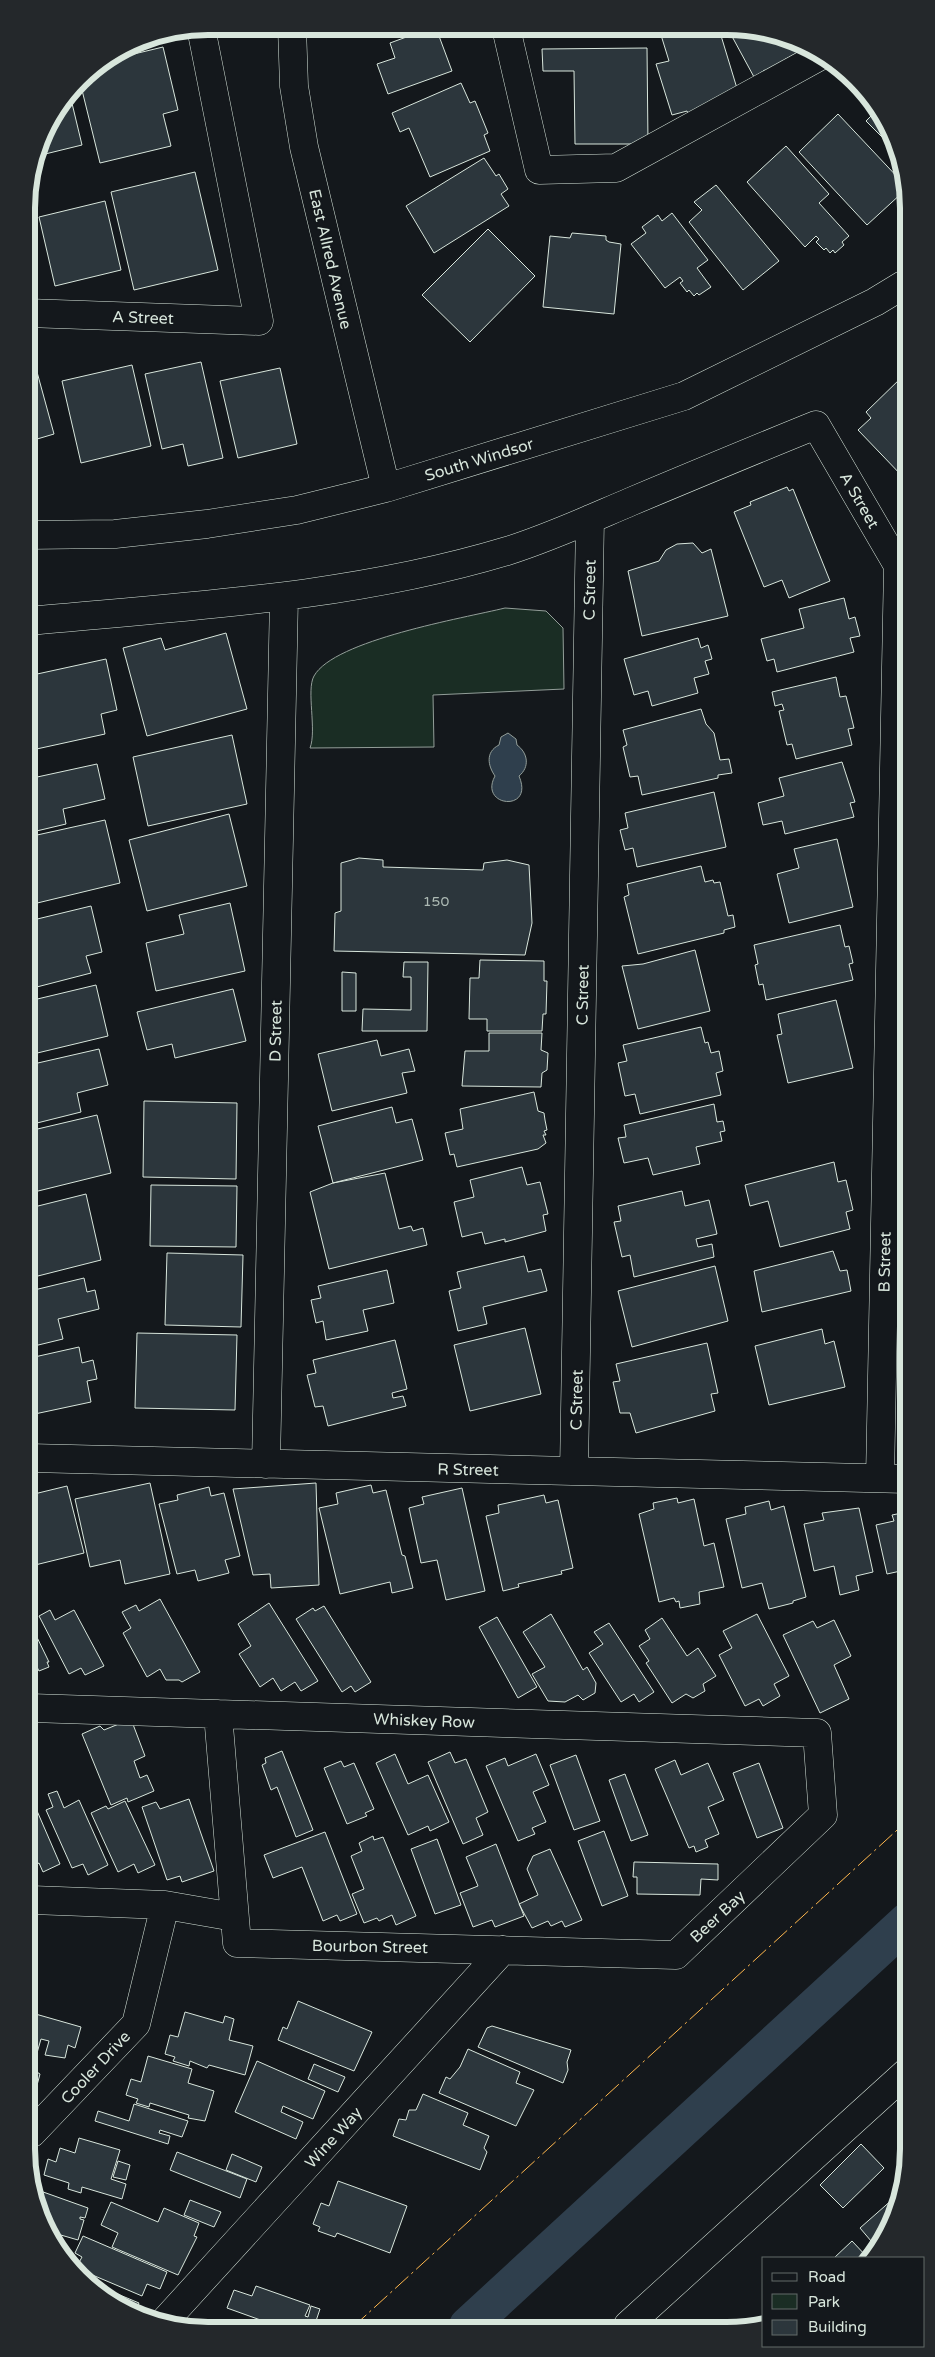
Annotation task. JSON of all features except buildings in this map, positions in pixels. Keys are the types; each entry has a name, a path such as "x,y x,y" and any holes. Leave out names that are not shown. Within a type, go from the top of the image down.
{"street":[{"name":"A Street","path":"35,313 259,321 202,35"},
{"name":"East Allred Avenue","path":"292,35 294,86 304,147 386,488"},
{"path":"508,35 539,170 616,168 815,59"},
{"name":"South Windsor","path":"35,535 115,534 207,524 297,510 386,488 684,396 876,302 900,287"},
{"name":"A Street","path":"590,519 816,424 900,569"},
{"path":"35,620 284,598 379,583 460,564 509,550 590,519"},
{"name":"C Street","path":"574,1471 590,519"},
{"name":"D Street","path":"266,1464 284,598"},
{"name":"B Street","path":"893,1479 900,684"},
{"name":"R Street","path":"35,1458 893,1479"},
{"name":"Whiskey Row","path":"35,1708 817,1733"},
{"path":"218,1714 235,1930"},
{"name":"Beer Bay","path":"504,1950 676,1954 823,1815 817,1733"},
{"name":"Bourbon Street","path":"35,1900 164,1905 235,1930 504,1950"},
{"name":"Cooler Drive","path":"35,2131 136,2024 164,1905"},
{"name":"Wine Way","path":"168,2317 504,1950"},
{"path":"631,2322 900,2078"}],"green space":[{"path":"505,608 546,611 563,628 564,689 433,695 434,747 310,748 312,740 312,682 314,676 326,663 372,641 432,624"}],"water":[{"path":"508,733 516,739 517,745 524,752 526,764 519,776 522,788 520,796 507,802 499,799 494,794 492,786 495,776 489,764 489,759 491,751 499,745 501,737"}],"waterway":[{"path":"472,2322 900,1928"}],"power":[{"path":"358,2322 900,1827"}]}
